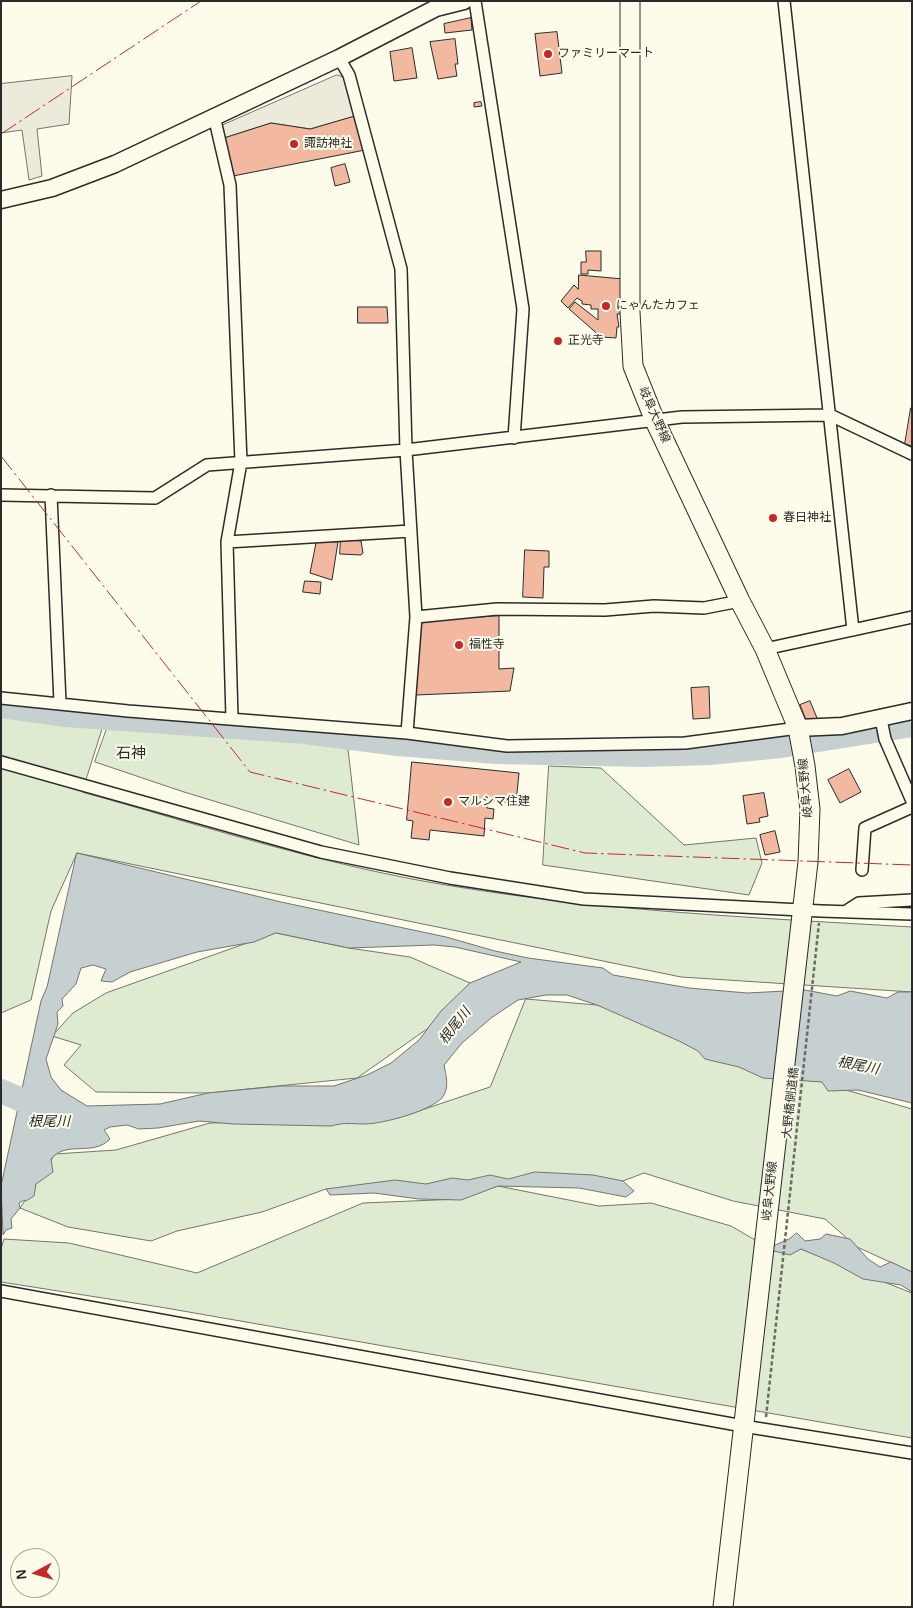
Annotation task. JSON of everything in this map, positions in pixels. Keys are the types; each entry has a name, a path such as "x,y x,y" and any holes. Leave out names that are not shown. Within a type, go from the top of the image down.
{"main road":[{"name":"岐阜大野線","path":"630,1 630,321 633,366 655,420 740,601 765,649 800,738 810,809 808,862 723,1607"}],"street":[{"path":"1,200 52,188 115,164 339,58 437,5 464,1"},
{"path":"475,1 523,309 514,438"},
{"path":"784,1 853,630"},
{"path":"339,58 349,74 401,269 406,450 416,617 407,733"},
{"path":"214,116 230,185 241,462 227,542 232,718"},
{"path":"1,494 155,498 207,464 406,450 682,417 830,415 912,454"},
{"path":"51,495 60,703"},
{"path":"227,542 411,531"},
{"path":"416,617 497,610 605,610 654,606 704,608 740,601"},
{"path":"765,649 912,616"},
{"path":"1,698 128,711 407,733 507,746 685,743 800,738 842,726 881,721 912,712"},
{"path":"881,721 885,738 912,801"},
{"path":"1,762 321,852 450,878 584,899 801,917 820,912 912,914"},
{"path":"862,870 865,828 912,807"},
{"path":"845,912 860,903 912,900"},
{"path":"1,1291 743,1426 912,1453"}],"path":[{"name":"大野橋側道橋","path":"766,1415 820,912"}],"green space":[{"path":"1,712 103,726 82,792 358,868 452,886 566,902 624,908 912,927 912,992 681,977 77,853 51,911 31,1000 1,1013"},
{"path":"110,720 347,740 359,845 184,792 95,762"},
{"path":"549,766 601,768 684,845 756,838 762,863 749,895 543,865"},
{"path":"276,933 349,948 410,957 470,983 427,1029 357,1078 208,1093 96,1092 64,1065 81,1045 52,1036 73,1013 106,993"},
{"path":"526,999 597,1005 846,1090 912,1109 912,1272 857,1247 825,1219 733,1201 644,1173 623,1181 326,1189 262,1212 177,1231 151,1241 68,1227 20,1208 55,1154 116,1150 210,1123 398,1118 490,1087"},
{"path":"498,1186 599,1206 651,1203 731,1226 774,1251 801,1249 912,1293 912,1438 160,1307 1,1282 1,1249 4,1239 69,1243 197,1273 363,1203 461,1199"}],"shaded area":[{"path":"337,75 347,78 356,116 310,129 271,123 224,138 221,126"},
{"path":"72,76 69,124 37,129 42,176 29,180 22,130 1,133 1,84"}],"water":[{"path":"77,853 281,902 446,937 495,951 528,958 603,968 613,975 689,988 747,993 805,990 837,996 850,991 887,998 898,992 912,992 912,1103 858,1090 828,1091 822,1082 763,1078 739,1067 705,1059 698,1051 679,1041 597,1005 567,995 546,995 518,1000 491,1018 462,1043 444,1065 447,1084 446,1092 439,1101 420,1111 395,1119 365,1124 331,1126 233,1124 199,1121 158,1128 139,1129 127,1125 110,1127 104,1130 110,1139 103,1144 96,1147 64,1150 57,1153 51,1159 53,1172 36,1184 34,1196 19,1203 20,1208 11,1219 12,1228 6,1230 3,1235 1,1186 41,1001 47,987","holes":["276,933 349,948 434,945 455,947 521,962 470,983 441,1011 419,1040 391,1063 367,1075 334,1086 281,1086 208,1093 160,1104 87,1106 61,1090 51,1077 46,1059 58,1024 57,1012 63,1006 62,999 76,984 81,968 93,965 106,969 101,981 112,982 130,972 197,952 254,942"]},
{"path":"535,1172 593,1175 623,1181 634,1191 626,1197 579,1188 498,1186 461,1200 419,1199 374,1193 330,1195 326,1189 395,1180 426,1184 452,1178 468,1180 490,1175 508,1179"},
{"path":"797,1233 805,1241 820,1239 826,1234 850,1239 868,1259 880,1267 891,1262 912,1272 912,1292 901,1285 863,1279 834,1263 801,1249 790,1255 774,1251 773,1246"}],"building":[{"path":"471,18 472,30 445,33 444,24"},
{"name":"ファミリーマート","path":"557,32 562,73 540,76 535,34"},
{"path":"455,39 458,64 455,64 457,76 438,79 430,42"},
{"path":"412,48 417,78 394,81 390,52"},
{"path":"481,102 482,106 474,107 474,103"},
{"name":"諏訪神社","path":"356,116 365,150 233,176 224,138 271,123 310,129"},
{"path":"345,164 350,182 335,186 331,168"},
{"path":"586,251 601,251 601,271 588,270 588,274 581,274 581,262 586,262"},
{"name":"にゃんたカフェ","path":"579,275 623,279 620,314 617,314 619,327 617,327 616,338 601,337 569,309 575,302 598,320 598,309 591,309 591,305 582,304 582,301 577,298 568,308 561,301 574,285 578,289"},
{"path":"358,307 387,307 388,323 358,323"},
{"path":"912,408 912,446 905,444"},
{"path":"341,539 361,541 363,553 361,555 340,554"},
{"path":"319,541 338,542 332,580 310,573 316,543"},
{"path":"525,550 549,551 549,567 544,567 543,598 523,597"},
{"path":"305,581 321,582 320,594 303,592"},
{"name":"福性寺","path":"499,616 499,669 514,668 510,691 416,695 421,621"},
{"path":"709,687 710,718 693,719 691,688"},
{"path":"810,701 817,718 807,722 800,705"},
{"name":"マルシマ住建","path":"412,762 519,773 516,803 487,800 487,808 494,809 493,819 485,818 484,836 430,830 429,840 411,838 413,821 407,820"},
{"path":"849,769 861,792 840,803 828,780"},
{"path":"764,793 768,816 759,818 760,822 747,824 743,796"},
{"path":"775,831 780,852 765,855 760,835"}],"waterway":[{"path":"1,706 66,715 305,732 398,744 496,752 645,755 710,753 781,746 912,725"},
{"name":"根尾川","path":"1,1091 50,1112"}],"power":[{"path":"1,134 201,1"},
{"path":"1,456 250,772 585,853 912,865"}],"place":[{"name":"ファミリーマート","path":"548,54"},
{"name":"諏訪神社","path":"294,144"},
{"name":"にゃんたカフェ","path":"606,306"},
{"name":"正光寺","path":"558,341"},
{"name":"春日神社","path":"773,518"},
{"name":"福性寺","path":"459,645"},
{"name":"マルシマ住建","path":"448,802"}],"district":[{"name":"石神","path":"131,754"}]}
